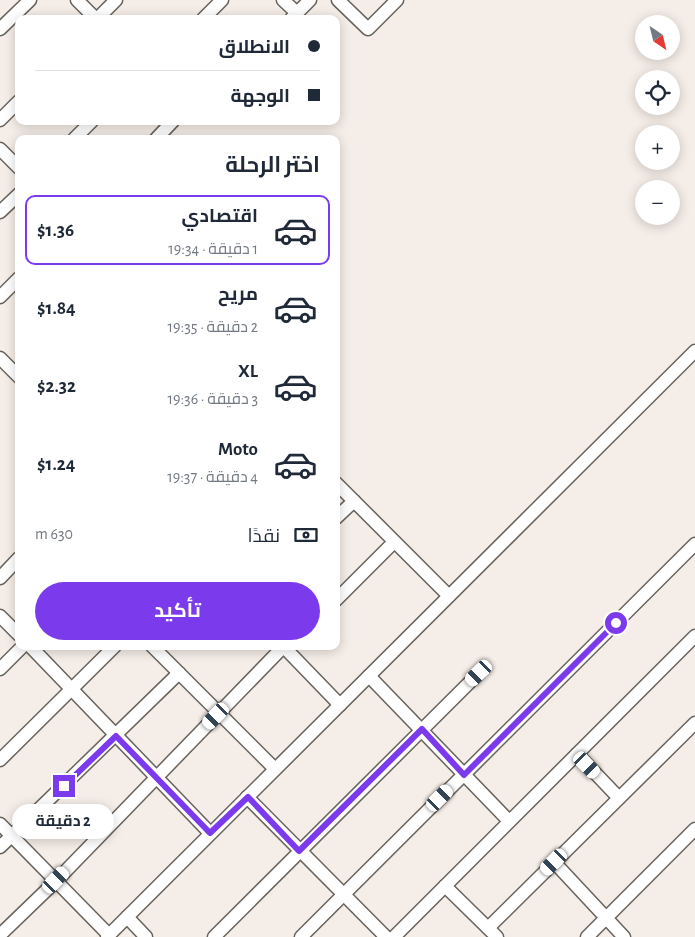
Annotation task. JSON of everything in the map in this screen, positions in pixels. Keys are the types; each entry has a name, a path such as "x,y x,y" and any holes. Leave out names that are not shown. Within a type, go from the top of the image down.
{"street":[{"path":"0,30 30,0"},
{"path":"77,0 93,15"},
{"path":"101,15 116,0"},
{"path":"207,15 222,0"},
{"path":"283,0 293,15"},
{"path":"295,15 310,0"},
{"path":"338,0 368,29 397,0"},
{"path":"0,120 15,105"},
{"path":"78,135 88,125"},
{"path":"160,135 169,125"},
{"path":"0,149 15,164"},
{"path":"0,212 15,198"},
{"path":"0,297 15,282"},
{"path":"0,824 108,936 695,351"},
{"path":"0,358 15,369"},
{"path":"340,487 449,596"},
{"path":"340,514 354,501"},
{"path":"340,596 394,542"},
{"path":"301,937 695,544"},
{"path":"0,578 15,562"},
{"path":"0,616 15,631"},
{"path":"394,937 695,636"},
{"path":"0,669 19,650"},
{"path":"34,650 210,833"},
{"path":"0,760 72,690 105,650"},
{"path":"156,650 276,769"},
{"path":"0,935 283,650"},
{"path":"289,650 340,705"},
{"path":"0,847 179,673"},
{"path":"214,937 479,673"},
{"path":"369,676 509,821"},
{"path":"445,886 492,932 554,862 695,723"},
{"path":"577,754 619,798"},
{"path":"248,797 299,851 386,937"},
{"path":"587,937 695,829"},
{"path":"554,862 624,937"},
{"path":"127,917 146,937"}],"route":[{"path":"64,786 116,736 210,833 248,797 299,851 422,729 464,775 616,623"}]}
